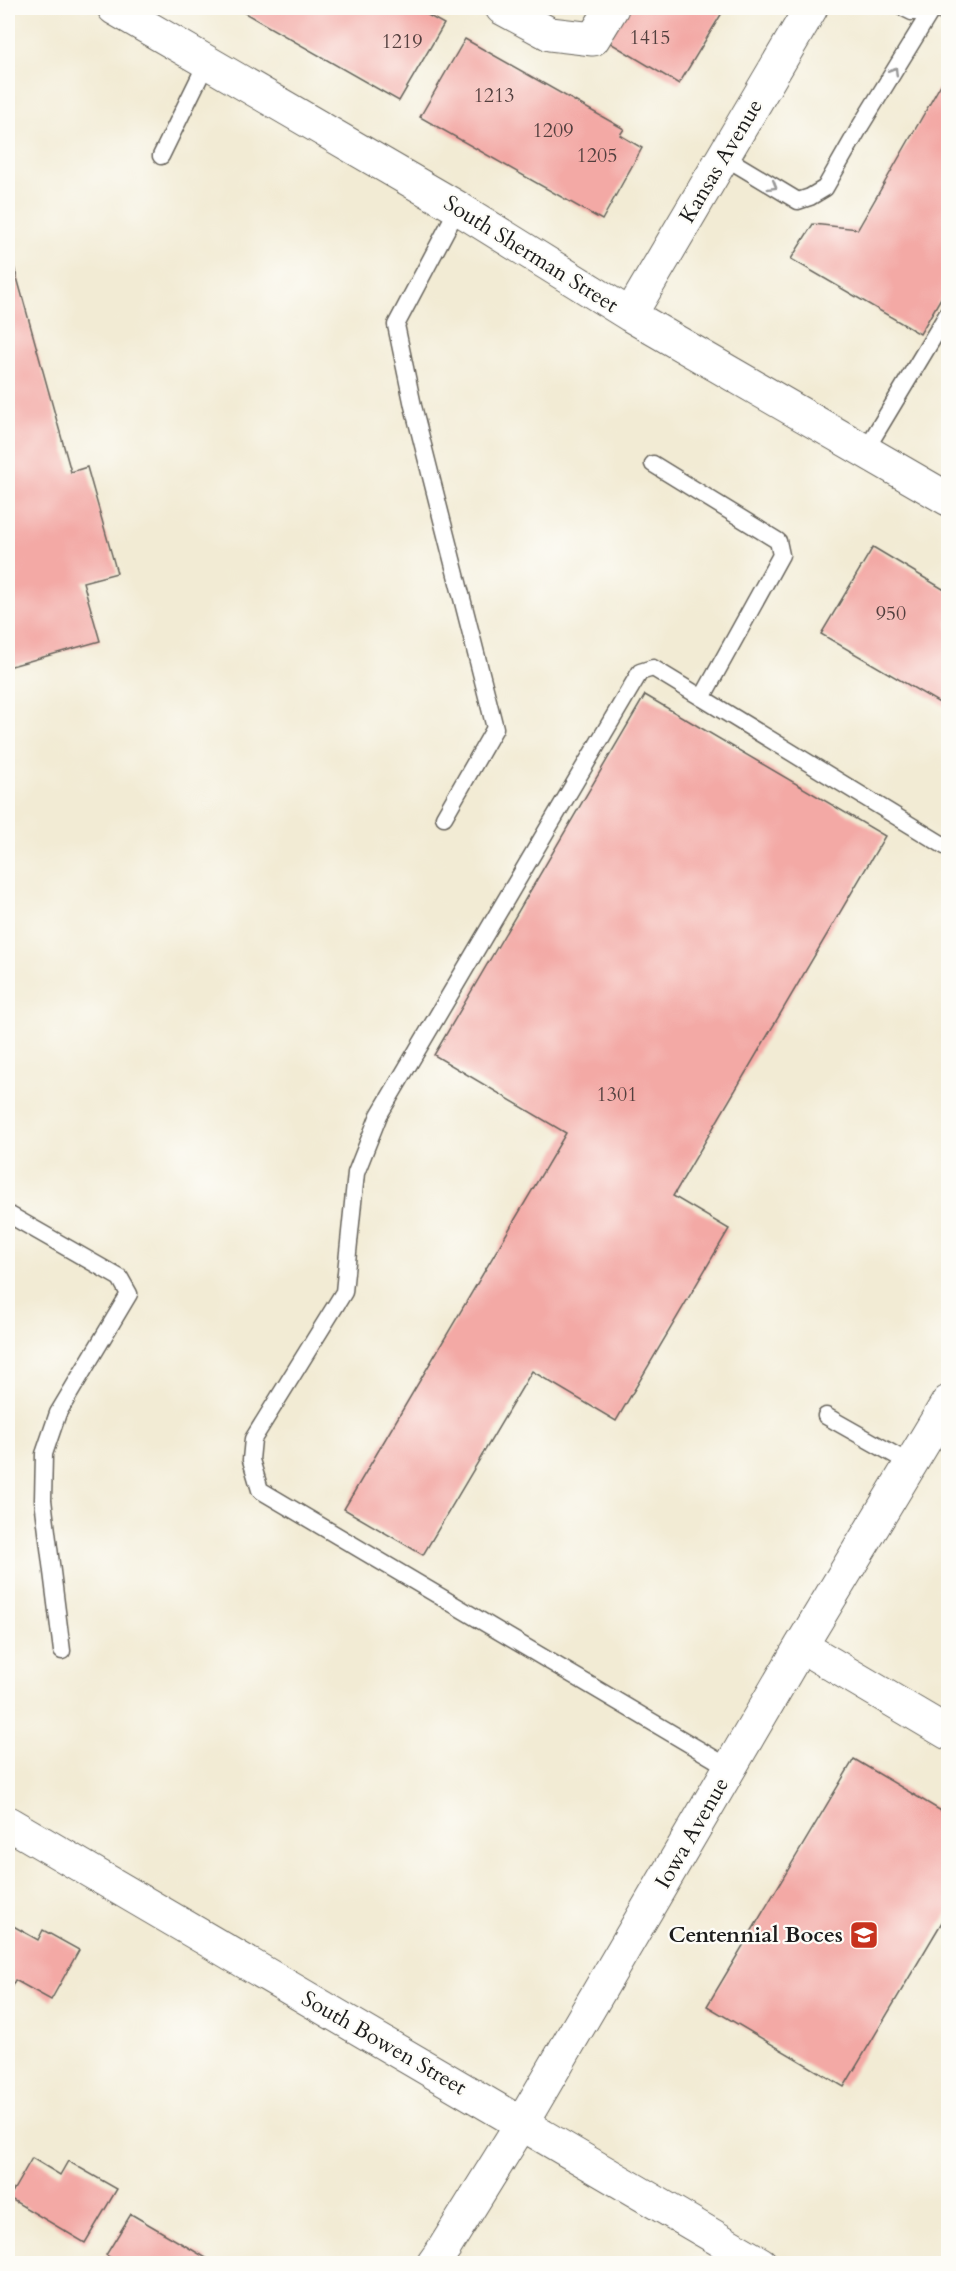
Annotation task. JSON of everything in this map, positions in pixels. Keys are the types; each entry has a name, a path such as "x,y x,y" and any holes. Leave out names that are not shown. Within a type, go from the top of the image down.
{"street":[{"path":"502,8 550,34 594,39 612,8"},
{"name":"Kansas Avenue","path":"630,315 811,8"},
{"name":"South Sherman Street","path":"126,11 207,62 458,208 630,315 948,499"},
{"name":"Iowa Avenue","path":"433,2264 522,2123 801,1646 948,1402"},
{"path":"801,1646 948,1733"},
{"name":"South Bowen Street","path":"8,1823 761,2264"}],"lane":[{"path":"904,8 912,12 948,10"},
{"path":"723,156 798,201 825,188 931,11"},
{"path":"161,156 207,62"},
{"path":"444,817 495,728 413,406 396,325 458,208"},
{"path":"865,451 948,313"},
{"path":"653,464 778,541 781,555 702,698"},
{"path":"730,1768 260,1490 251,1460 253,1439 344,1292 356,1173 379,1115 640,672 652,668 948,848"},
{"path":"8,1214 120,1278 129,1294 58,1413 44,1454 44,1500 62,1651"},
{"path":"826,1416 911,1464"}],"building":[{"path":"236,8 415,8 444,24 399,101"},
{"path":"627,8 725,8 679,84 607,41"},
{"path":"465,39 624,129 620,135 642,148 602,220 420,117"},
{"path":"948,72 948,286 920,334 791,259 813,224 858,229"},
{"path":"8,245 71,472 87,467 117,573 83,582 100,641 8,667"},
{"path":"873,547 948,592 948,708 821,634"},
{"path":"645,695 885,836 673,1196 729,1229 616,1421 532,1371 423,1555 344,1509 566,1133 434,1055"},
{"path":"854,1759 948,1815 948,1912 844,2087 707,2006"},
{"path":"8,1923 38,1940 43,1930 79,1950 51,2000 15,1980 8,1995"},
{"path":"32,2158 60,2175 68,2161 117,2189 85,2243 9,2198"},
{"path":"131,2214 208,2259 205,2264 120,2264 106,2255"}],"place":[{"name":"Centennial Boces","path":"864,1935"}]}
